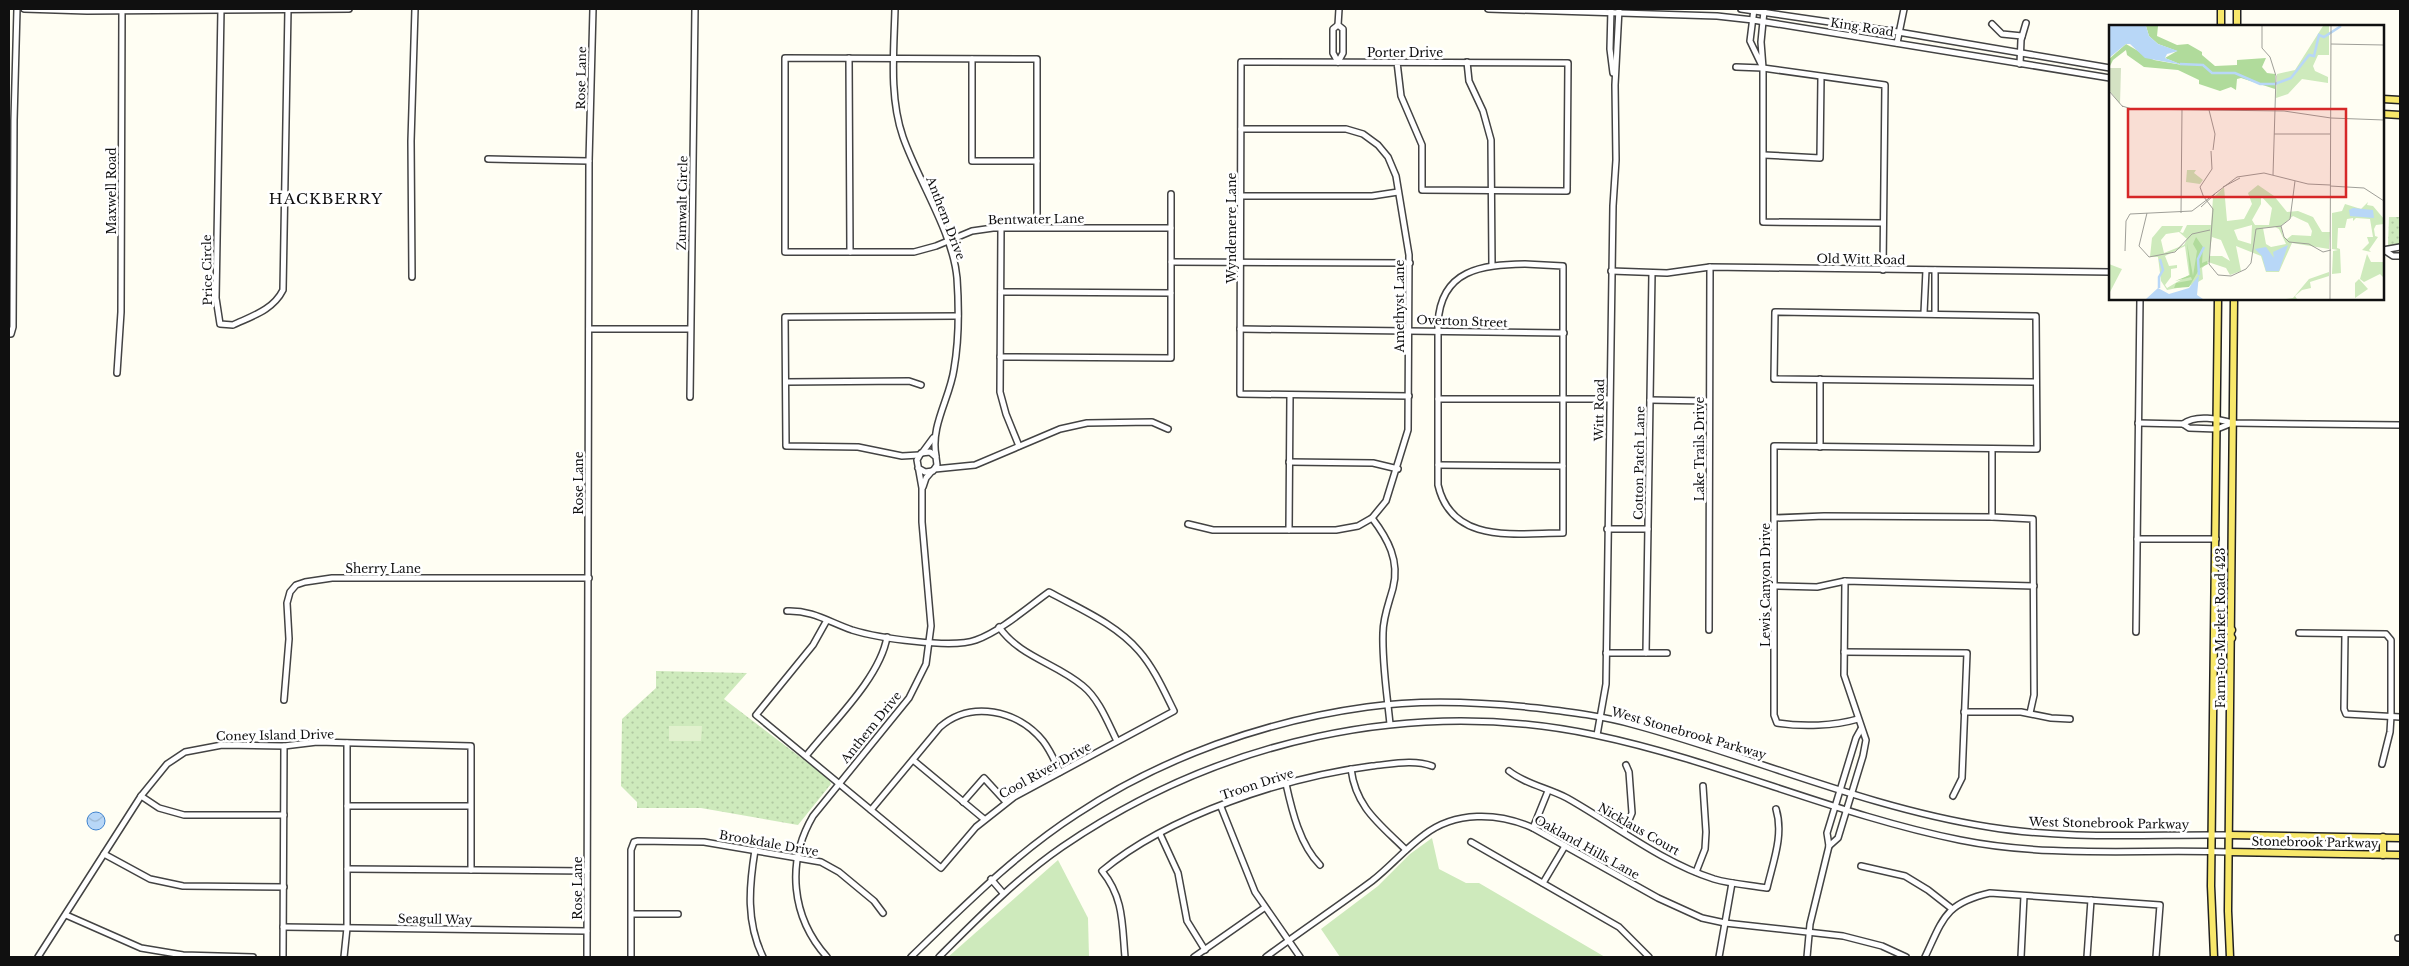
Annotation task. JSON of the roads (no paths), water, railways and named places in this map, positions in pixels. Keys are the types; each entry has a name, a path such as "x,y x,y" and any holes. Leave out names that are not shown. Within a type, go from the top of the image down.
{"main road":[{"path":"2221,9 2221,25"},
{"path":"2237,9 2237,25"},
{"path":"2384,99 2400,100"},
{"path":"2384,114 2400,114"},
{"name":"Farm-to-Market Road 423","path":"2214,957 2212,835 2218,300"},
{"name":"Farm-to-Market Road 423","path":"2230,957 2229,835 2234,300"},
{"path":"2215,630 2232,630"},
{"path":"2215,638 2232,638"},
{"name":"Stonebrook Parkway","path":"2229,835 2400,838"},
{"path":"2383,837 2383,855"},
{"name":"Stonebrook Parkway","path":"2229,852 2400,855"}],"street":[{"path":"10,334 13,327 11,203 17,9"},
{"path":"24,9 349,9"},
{"name":"Price Circle","path":"221,9 216,298 220,324 227,326 233,325 270,306 278,300 283,290 288,9"},
{"path":"412,277 411,141 415,9"},
{"name":"Rose Lane","path":"587,957 589,161 593,9"},
{"name":"Zumwalt Circle","path":"690,397 695,9"},
{"name":"Anthem Drive","path":"895,9 895,99 902,135 947,241 957,276 958,316 954,369 935,435 937,458"},
{"path":"1338,62 1333,53 1333,29 1338,25 1339,9"},
{"name":"King Road","path":"1488,9 1611,10 1753,20 2109,78"},
{"name":"King Road","path":"1741,9 1764,10 2109,68"},
{"path":"1897,43 1904,9"},
{"name":"Maxwell Road","path":"117,373 122,312 122,10"},
{"name":"Witt Road","path":"1611,10 1610,50 1615,85"},
{"path":"1754,10 1750,41 1763,68"},
{"path":"1764,10 1761,42 1764,155 1763,222 1883,224"},
{"name":"Witt Road","path":"1597,735 1606,684 1611,272 1616,154 1615,85 1619,11"},
{"path":"2020,64 2022,36 2026,23"},
{"path":"1992,24 2002,34 2022,36"},
{"path":"1338,25 1343,30 1343,53 1338,62"},
{"name":"Bentwater Lane","path":"849,58 785,58 785,252 914,252 972,230 1001,228 1171,228"},
{"path":"850,252 849,58 1037,59 1037,228"},
{"path":"972,59 972,161 1037,161"},
{"name":"Porter Drive","path":"1241,62 1568,63 1567,191 1492,191"},
{"name":"Wyndemere Lane","path":"1241,62 1240,394 1290,396"},
{"path":"1397,62 1401,96 1422,145 1422,190 1492,191"},
{"path":"1467,62 1469,81 1484,111 1490,133 1492,265"},
{"path":"1736,67 1763,68 1885,85 1882,270"},
{"path":"1764,155 1820,158 1821,77"},
{"name":"Amethyst Lane","path":"1241,129 1346,129 1363,134 1378,145 1391,161 1410,263 1408,430 1398,470 1386,501 1372,518"},
{"path":"488,159 589,161"},
{"path":"1241,196 1372,196 1398,192"},
{"path":"1000,357 1171,358 1171,194"},
{"path":"1001,228 1000,392 1006,414 1019,446"},
{"path":"2384,250 2400,247"},
{"path":"2384,251 2393,256 2400,256"},
{"path":"1171,262 1410,263"},
{"path":"1492,265 1563,266 1563,533 1496,533 1480,531 1456,518 1443,500 1438,485 1438,318 1442,301 1460,278 1475,269 1492,265"},
{"name":"Old Witt Road","path":"1611,272 1673,273 1710,267 2109,272"},
{"name":"Lake Trails Drive","path":"1709,630 1710,267"},
{"path":"1924,313 1926,270"},
{"path":"1934,270 1935,314"},
{"name":"Cotton Patch Lane","path":"1646,653 1652,273"},
{"path":"1001,292 1171,293"},
{"path":"2136,632 2140,300"},
{"path":"1820,380 1820,447 2037,449 2036,316 1775,312 1774,379 2036,382"},
{"path":"951,467 930,452 902,456 858,447 786,446 785,317 958,316"},
{"path":"589,329 690,329"},
{"name":"Overton Street","path":"1240,329 1409,329 1438,332 1564,333"},
{"path":"786,382 909,381 921,385"},
{"path":"1289,530 1290,396 1409,396"},
{"path":"1438,399 1609,399"},
{"path":"1650,400 1709,401"},
{"path":"2183,424 2189,419 2217,419 2233,423 2400,425"},
{"path":"902,456 925,472 975,464 1060,429 1087,423 1152,422 1168,429"},
{"path":"2138,424 2183,424 2189,428 2217,429 2233,423"},
{"name":"Anthem Drive","path":"920,454 935,435"},
{"name":"Lewis Canyon Drive","path":"1820,447 1774,446 1774,714 1777,723 1843,724 1858,719"},
{"path":"1992,449 1992,516"},
{"path":"917,466 920,454"},
{"path":"922,490 926,478 934,470 937,458"},
{"path":"1290,462 1370,462 1398,470"},
{"path":"1438,465 1563,466"},
{"name":"Anthem Drive","path":"827,957 812,937 800,912 795,882 797,857 809,822 838,783 913,691 926,664 930,641 923,540 922,490 917,466"},
{"path":"1775,518 1824,516 1992,516 2033,519 2034,695 2030,713"},
{"path":"1188,524 1212,530 1347,529 1372,518 1387,540 1394,564 1394,583 1383,625 1390,724"},
{"path":"1607,529 1648,529"},
{"path":"2137,539 2216,539"},
{"name":"Sherry Lane","path":"284,700 289,639 288,603 290,592 296,585 310,580 332,578 589,578"},
{"path":"1775,586 1817,587 1845,581 2034,586"},
{"path":"1829,846 1838,838 1866,740 1844,674 1845,581"},
{"name":"Cool River Drive","path":"872,810 941,868 984,819 1006,802 1174,711 1147,661 1130,641 1113,628 1049,592 999,627"},
{"path":"787,611 803,610 852,630 887,637 930,641 968,642 984,636 999,627 1018,648 1084,686 1094,699 1117,741"},
{"path":"826,620 817,640 756,715 872,810 944,723 958,715 980,710 1000,713 1031,730 1046,746 1060,772"},
{"path":"2299,633 2386,634 2391,640 2390,732 2382,764"},
{"path":"2345,634 2344,709 2351,715 2400,717"},
{"path":"806,756 873,674 882,656 887,637"},
{"path":"1844,652 1967,653 1962,778 1953,796"},
{"path":"1606,653 1667,653"},
{"name":"West Stonebrook Parkway","path":"911,957 991,879 1077,814 1159,768 1206,748 1268,728 1340,712 1420,702 1501,704 1601,718 1662,733 1948,820 2016,830 2063,834 2229,835"},
{"path":"1964,712 2030,713 2051,718 2070,719"},
{"name":"West Stonebrook Parkway","path":"939,957 1004,893 1059,849 1143,798 1224,762 1307,738 1368,726 1390,724 1459,721 1501,723 1597,735 1658,750 1847,810 1926,832 2009,847 2074,852 2229,852"},
{"path":"1807,957 1809,933 1817,890 1829,846 1827,833 1856,738 1861,729"},
{"name":"Coney Island Drive","path":"38,957 141,796 167,764 185,752 222,745 284,746 317,742 471,746 470,806"},
{"path":"344,957 347,928 347,743"},
{"path":"283,957 284,746"},
{"path":"913,760 984,819"},
{"name":"Troon Drive","path":"1124,957 1118,900 1115,889 1102,872 1125,853 1160,834 1221,807 1286,784 1351,769 1420,762 1432,766"},
{"path":"1624,832 1632,813 1629,772 1626,764"},
{"path":"1351,769 1353,784 1361,804 1406,850"},
{"name":"Nicklaus Court","path":"1509,771 1516,777 1565,797 1696,872 1732,883 1767,888 1780,835 1781,823 1776,809"},
{"path":"964,802 984,778 1006,802"},
{"path":"1286,784 1299,827 1312,856 1320,865"},
{"path":"1696,872 1705,849 1703,786"},
{"path":"1533,828 1548,790"},
{"path":"141,796 159,808 184,815 284,815"},
{"path":"347,806 470,806 471,870"},
{"path":"1221,807 1255,892 1264,908 1300,957"},
{"name":"Oakland Hills Lane","path":"1266,957 1376,878 1406,850 1437,827 1461,818 1498,817 1533,828 1680,910 1725,923 1865,940 1906,957"},
{"path":"1160,834 1178,873 1187,921 1205,950"},
{"name":"Brookdale Drive","path":"632,914 631,850 634,842 695,841 821,862 835,869 874,901 883,913"},
{"path":"1470,842 1619,927 1650,957"},
{"path":"1543,883 1565,846"},
{"path":"755,850 750,882 750,907 754,931 763,956 756,957"},
{"path":"104,854 150,878 183,886 284,887"},
{"path":"1861,866 1905,876 1928,890 1951,908"},
{"path":"347,869 587,871"},
{"path":"991,879 1004,893"},
{"path":"1719,957 1732,883"},
{"path":"1925,957 1942,920 1951,908 1970,897 1990,893 2160,905 2156,957"},
{"path":"2020,957 2024,896"},
{"path":"2087,957 2091,900"},
{"path":"1194,957 1264,908"},
{"path":"631,957 632,914 678,914"},
{"path":"66,915 141,948 183,955 253,957"},
{"name":"Seagull Way","path":"283,927 587,931"}],"water":[{"path":"96,812 102,815 105,821 102,827 96,830 90,827 87,821 90,815"}],"district":[{"name":"HACKBERRY","path":"326,198"}]}
